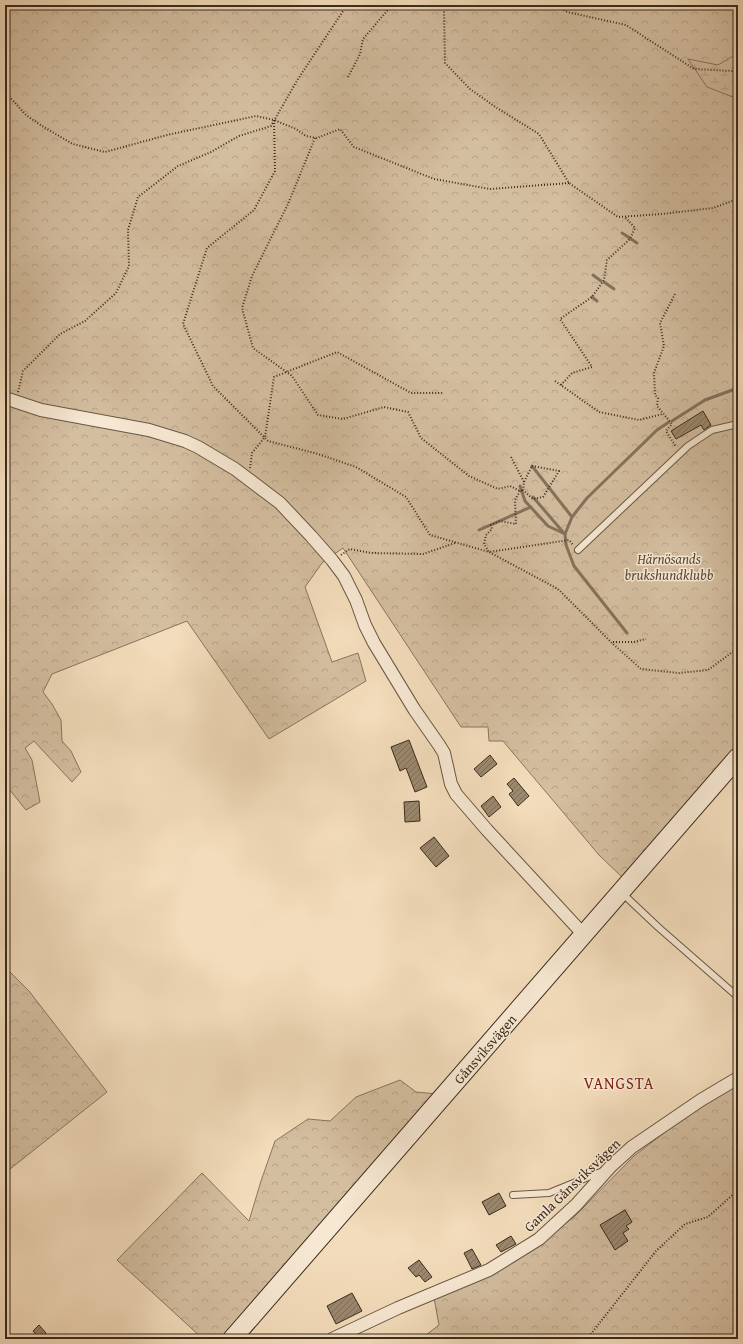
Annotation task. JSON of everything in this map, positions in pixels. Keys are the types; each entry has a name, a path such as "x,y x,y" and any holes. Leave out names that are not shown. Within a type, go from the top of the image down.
{"main road":[{"name":"Gånsviksvägen","path":"232,1339 738,757"}],"street":[{"path":"10,400 41,410 149,430 198,447 249,479 280,503 332,560 344,576 374,643 414,709 444,753 451,784 456,794 487,830 584,935"},
{"name":"Gamla Gånsviksvägen","path":"332,1339 398,1308 489,1270 512,1257 539,1239 560,1222 608,1168 632,1147 701,1100 738,1078"}],"lane":[{"path":"578,550 688,446 712,430 738,424"},
{"path":"621,892 658,927 738,997"},
{"path":"513,1195 549,1193 608,1168"}],"path":[{"path":"10,400 23,371 60,334 85,322 116,293 129,266 128,230 138,197 178,166 211,152 239,136 271,126 298,79 347,5"},
{"path":"348,77 360,54 363,38 392,5"},
{"path":"439,5 444,9 445,63 470,89 539,134 569,183 618,217 713,208 738,199"},
{"path":"556,5 567,12 626,26 694,69 732,71 738,62"},
{"path":"5,92 26,116 54,133 73,144 105,152 167,135 256,116 274,120 296,129 306,136 315,138 340,129 354,147 434,179 490,189 569,183"},
{"path":"274,120 275,171 254,210 206,248 183,324 212,386 268,441 318,454 356,467 406,497 430,535 489,552 558,589 641,669 679,673 708,670 738,648"},
{"path":"315,138 288,204 252,276 242,308 252,348 292,376 318,415 343,419 384,406 408,412 421,438 468,476 498,489 510,486 522,490 535,499 543,497 559,471 533,467 524,482 522,490 515,500 516,524 500,521 491,525 492,529 486,534 484,544 489,552"},
{"path":"560,385 572,374 592,367 560,319 592,297 604,280 607,260 630,238 635,228 625,217"},
{"path":"675,294 660,323 664,346 654,373 655,395 658,398 657,406 672,424 666,432 680,453"},
{"path":"249,479 252,453 265,438 274,377 336,352 411,393 444,394"},
{"path":"555,381 600,412 638,420 663,414"},
{"path":"511,457 524,482"},
{"path":"489,552 569,540"},
{"path":"332,560 350,549 371,554 423,554 456,543"},
{"path":"612,642 634,642 646,639"},
{"path":"587,1339 656,1251 685,1224 708,1217 738,1190"}],"green space":[{"name":"Härnösands brukshundklubb","path":"5,5 738,5 738,751 623,878 599,855 503,741 489,741 488,727 461,727 343,548 322,563 305,587 332,662 358,653 366,681 269,739 187,621 52,674 43,692 61,720 62,741 71,751 81,772 72,782 34,741 25,748 32,760 40,802 26,810 5,784"},
{"path":"738,53 738,99 707,87 688,59 718,65"},
{"path":"5,967 29,991 107,1092 5,1173"},
{"path":"400,1080 416,1092 437,1094 333,1217 222,1339 203,1339 117,1260 202,1173 249,1221 275,1141 308,1119 330,1121 356,1097"},
{"path":"738,1083 738,1339 421,1339 439,1325 434,1298 556,1231 575,1216 634,1156 677,1123"}],"building":[{"path":"703,411 711,425 704,430 701,425 676,439 671,431"},
{"path":"409,740 427,787 415,792 406,768 400,771 391,747"},
{"path":"490,755 497,764 481,777 474,769"},
{"path":"514,778 529,796 518,806 509,794 513,791 507,784"},
{"path":"493,796 501,807 489,817 481,806"},
{"path":"419,801 420,821 405,822 404,802"},
{"path":"434,837 449,856 436,867 420,848"},
{"path":"499,1193 506,1206 489,1215 482,1202"},
{"path":"625,1210 632,1222 626,1226 629,1229 623,1233 628,1241 615,1250 600,1225"},
{"path":"511,1236 516,1244 501,1252 496,1245"},
{"path":"472,1249 481,1265 472,1269 464,1253"},
{"path":"419,1260 432,1277 425,1282 419,1275 416,1277 408,1268"},
{"path":"352,1293 362,1311 336,1324 327,1306"},
{"path":"39,1325 46,1333 40,1339 33,1331"}],"waterway":[{"path":"622,233 630,238"},
{"path":"631,239 637,243"},
{"path":"593,275 601,281"},
{"path":"604,282 614,289"},
{"path":"592,297 597,301"},
{"path":"672,421 705,400 738,388"},
{"path":"627,633 574,566 566,545 565,534 572,517 587,498 657,430 669,422"},
{"path":"532,466 572,517"},
{"path":"520,486 525,501 548,526 565,534"},
{"path":"533,497 563,532"},
{"path":"479,530 531,507"}],"district":[{"name":"VANGSTA","path":"619,1083"}]}
